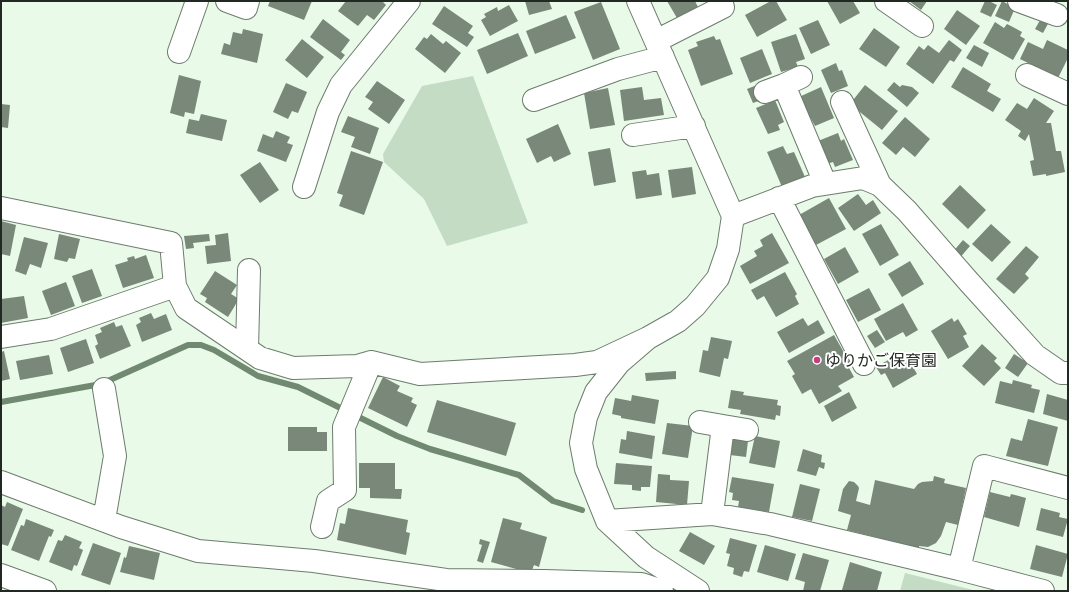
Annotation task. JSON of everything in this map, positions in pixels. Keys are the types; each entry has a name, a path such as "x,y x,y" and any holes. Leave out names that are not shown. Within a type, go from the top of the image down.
{"street":[{"path":"179,52 197,1"},
{"path":"227,1 246,8 248,1"},
{"path":"304,187 328,112 341,85 409,1"},
{"path":"1,208 171,243 175,286 186,308 260,358 293,368 357,366 371,362 420,374 576,365 597,362 648,338 678,321 695,306 718,278 728,248 733,216 638,1"},
{"path":"886,1 922,26"},
{"path":"1019,1 1057,15"},
{"path":"534,100 618,69 660,49 723,7"},
{"path":"1027,75 1068,94"},
{"path":"784,85 825,183"},
{"path":"842,102 880,185 907,211 1036,355 1061,373 1068,374"},
{"path":"633,135 694,126"},
{"path":"733,216 812,186 825,183 863,178 880,185"},
{"path":"779,198 864,364"},
{"path":"246,349 249,270"},
{"path":"1,337 51,329 175,286"},
{"path":"648,338 619,363 596,392 586,417 581,443 586,470 607,522 646,557 698,591"},
{"path":"322,527 328,501 345,490 344,427 371,362"},
{"path":"104,389 115,456 104,520"},
{"path":"700,422 747,430"},
{"path":"712,514 723,426"},
{"path":"959,568 984,466 1068,488"},
{"path":"1,482 104,520 198,551 314,561 446,586 546,580 641,584 662,591"},
{"path":"607,522 712,514 770,524 959,568 1043,591"},
{"path":"1,574 45,591"}],"green space":[{"path":"473,76 528,223 447,246 424,199 384,162 383,154 422,86"},
{"path":"905,573 977,591 900,591"}],"building":[{"path":"270,1 312,1 304,20 268,6"},
{"path":"346,1 382,1 386,5 374,20 367,15 358,26 338,11"},
{"path":"525,1 549,1 552,9 529,15"},
{"path":"667,1 695,1 698,7 677,18"},
{"path":"771,1 776,1 787,20 757,37 745,15"},
{"path":"827,1 853,1 860,13 840,24"},
{"path":"909,1 927,1 921,10"},
{"path":"985,1 989,1 997,5 991,17 980,12"},
{"path":"1002,1 1015,8 1009,22 995,16"},
{"path":"601,2 620,49 593,60 574,12"},
{"path":"509,5 518,21 490,36 481,20 486,17 484,14 497,7 498,11"},
{"path":"444,6 473,26 468,33 474,37 467,47 432,24"},
{"path":"957,10 980,26 966,45 944,29"},
{"path":"566,15 576,38 535,54 526,31"},
{"path":"1043,15 1050,20 1043,33 1035,29"},
{"path":"323,19 350,40 341,52 345,55 341,60 310,37"},
{"path":"818,20 830,45 811,54 799,28"},
{"path":"995,22 1004,28 1007,24 1022,32 1020,36 1025,39 1013,60 983,43"},
{"path":"874,28 900,47 886,67 859,49"},
{"path":"243,29 263,34 257,63 221,54 224,43 230,45 233,32 242,34"},
{"path":"518,33 528,56 487,74 477,50"},
{"path":"431,34 443,44 446,41 461,53 445,73 415,49 424,37 427,39"},
{"path":"796,34 805,59 796,62 798,67 781,72 771,42"},
{"path":"714,36 716,40 720,39 733,74 701,86 688,50 698,46 696,42"},
{"path":"302,39 324,57 307,78 285,60"},
{"path":"949,40 962,50 954,62 950,60 933,84 906,64 919,46 924,50 928,45 939,53"},
{"path":"1047,40 1068,50 1068,58 1056,82 1044,76 1046,72 1020,59 1028,42 1043,49"},
{"path":"974,45 989,53 982,67 966,58"},
{"path":"762,49 772,74 750,83 740,58"},
{"path":"836,63 839,71 842,70 848,86 831,93 821,70"},
{"path":"963,67 991,84 987,91 1001,99 993,112 951,87"},
{"path":"179,75 201,81 194,114 185,112 184,117 170,113"},
{"path":"377,81 405,100 389,124 368,109 373,102 365,97"},
{"path":"894,82 900,87 902,85 912,87 919,93 907,107 887,90"},
{"path":"286,83 307,92 298,113 292,111 288,119 273,112"},
{"path":"757,85 764,99 753,103 747,89"},
{"path":"865,85 898,111 882,130 850,104"},
{"path":"642,87 644,100 661,98 664,115 624,121 620,90"},
{"path":"821,87 834,118 815,126 810,117 808,118 799,97"},
{"path":"608,88 615,125 590,129 584,93"},
{"path":"1034,98 1054,111 1046,123 1051,123 1056,151 1061,151 1065,172 1046,176 1046,174 1033,176 1030,161 1034,160 1029,134 1025,141 1018,136 1021,131 1005,120 1017,103 1027,109"},
{"path":"775,100 784,122 778,125 780,130 768,134 756,108"},
{"path":"1,104 10,105 8,128 1,127"},
{"path":"201,114 227,120 222,141 186,133 189,119 199,121"},
{"path":"348,116 379,128 370,154 351,147 355,137 341,132"},
{"path":"905,117 930,139 915,157 903,147 896,155 882,143"},
{"path":"558,124 571,154 554,162 551,156 537,163 526,139"},
{"path":"276,131 290,137 287,143 293,145 286,162 257,151 263,134 273,138"},
{"path":"838,133 841,141 844,139 853,160 835,167 833,162 827,164 818,141"},
{"path":"783,146 787,154 794,152 805,177 782,187 767,152"},
{"path":"610,148 616,182 594,186 588,152"},
{"path":"351,151 383,162 364,215 339,206 343,195 337,193"},
{"path":"260,162 279,190 260,203 240,175"},
{"path":"692,167 696,194 672,198 668,170"},
{"path":"646,170 647,175 659,173 662,195 636,199 632,172"},
{"path":"960,185 986,210 968,229 942,204"},
{"path":"858,194 866,205 873,200 881,213 854,231 838,208"},
{"path":"829,198 846,229 816,245 799,215"},
{"path":"1,221 16,225 10,256 1,254"},
{"path":"881,224 899,255 880,266 862,234"},
{"path":"991,224 1011,242 992,262 972,244"},
{"path":"228,233 231,261 207,264 205,246 216,245 215,235"},
{"path":"772,233 789,263 750,284 740,266 757,256 754,251 763,246 760,240"},
{"path":"59,234 80,239 75,259 69,258 67,262 54,259"},
{"path":"209,234 210,241 193,243 194,248 186,249 184,236"},
{"path":"24,237 48,243 41,268 30,264 26,275 15,271"},
{"path":"963,240 970,246 958,260 951,254"},
{"path":"1026,246 1039,257 1025,274 1029,278 1014,294 996,279"},
{"path":"845,247 859,272 838,284 824,259"},
{"path":"146,255 154,278 123,288 115,265 128,261 127,258 134,256 135,259"},
{"path":"910,261 924,284 902,297 888,274"},
{"path":"92,269 102,296 82,303 72,276"},
{"path":"215,271 237,285 231,294 239,299 228,317 205,302 207,298 200,294"},
{"path":"785,272 797,294 795,296 799,304 776,317 764,296 757,300 751,290"},
{"path":"66,282 75,306 51,315 42,291"},
{"path":"869,288 881,310 858,322 846,300"},
{"path":"24,296 28,318 1,323 1,299"},
{"path":"903,303 918,330 906,337 903,332 886,341 874,319"},
{"path":"151,313 154,319 166,314 172,330 142,342 136,325 141,322 139,318"},
{"path":"803,318 808,326 818,320 825,333 789,353 777,332"},
{"path":"952,318 954,322 958,319 967,334 963,336 969,347 948,359 931,331"},
{"path":"114,322 116,327 122,325 131,346 100,359 95,346 98,344 95,335 102,332 100,328"},
{"path":"877,330 885,342 875,348 867,336"},
{"path":"834,335 851,365 848,366 854,377 838,386 842,391 819,404 811,389 802,394 792,376 795,374 787,361"},
{"path":"711,337 732,341 728,359 724,358 720,377 699,372 703,350 708,351"},
{"path":"86,339 94,363 68,372 60,348"},
{"path":"982,344 997,358 994,361 1001,368 984,386 962,366"},
{"path":"4,351 10,379 1,381 1,352"},
{"path":"904,351 917,374 893,388 885,373 881,375 876,367"},
{"path":"1014,354 1028,363 1018,377 1005,368"},
{"path":"49,355 53,374 20,380 16,361"},
{"path":"676,371 676,379 646,381 645,373"},
{"path":"383,377 400,386 397,391 413,398 411,402 417,405 407,427 368,408"},
{"path":"1013,380 1032,385 1031,388 1040,390 1034,413 995,403 1000,381 1012,384"},
{"path":"731,390 744,392 743,395 778,400 777,405 781,406 780,416 776,415 775,420 740,414 741,410 728,408"},
{"path":"849,392 857,408 832,422 824,406"},
{"path":"1047,394 1068,400 1068,421 1043,414"},
{"path":"632,395 659,400 655,424 621,418 621,416 612,414 615,398 631,401"},
{"path":"437,400 516,423 506,456 427,432"},
{"path":"1028,419 1058,427 1048,466 1006,456 1011,438 1022,441"},
{"path":"667,423 693,426 688,458 662,454"},
{"path":"288,427 317,427 317,432 327,432 327,451 288,451"},
{"path":"627,431 655,436 652,459 619,453 621,439 626,440"},
{"path":"755,436 780,441 775,468 749,463"},
{"path":"732,439 748,441 746,457 730,455"},
{"path":"803,449 822,455 821,462 825,463 824,469 819,467 816,476 797,471"},
{"path":"359,463 395,463 395,489 402,489 401,499 370,498 370,488 359,488"},
{"path":"616,463 652,466 650,487 641,487 641,491 632,490 632,485 614,484"},
{"path":"658,474 670,475 670,480 689,481 687,505 656,502"},
{"path":"934,476 945,479 944,483 966,488 958,525 946,522 941,536 936,543 928,547 919,546 919,548 847,530 851,515 838,511 843,489 849,481 854,482 859,488 856,501 870,505 875,480 914,489 922,482 933,481"},
{"path":"732,477 774,484 769,512 738,507 739,501 732,500 733,493 729,492"},
{"path":"800,484 820,489 812,521 792,517"},
{"path":"990,492 1010,497 1011,494 1026,498 1019,527 984,517"},
{"path":"7,502 23,509 8,546 1,544 1,505 5,507"},
{"path":"348,508 408,520 406,532 410,533 406,555 337,540 340,523 345,524"},
{"path":"1041,508 1060,513 1059,517 1068,519 1063,537 1036,530"},
{"path":"503,518 522,523 520,529 547,537 539,567 534,565 531,573 491,562"},
{"path":"26,519 54,530 51,537 49,536 39,561 11,550 21,525 24,526"},
{"path":"690,532 715,546 704,565 679,551"},
{"path":"65,535 82,542 79,548 83,550 77,566 74,565 72,571 49,562 58,540 62,541"},
{"path":"730,538 757,545 749,572 744,571 742,577 733,574 734,568 727,566 730,554 726,553"},
{"path":"480,539 490,542 483,563 477,561 482,545 479,544"},
{"path":"93,543 121,553 110,585 81,575"},
{"path":"765,545 796,554 788,581 757,572"},
{"path":"1036,545 1068,554 1062,577 1030,569"},
{"path":"129,546 160,553 154,580 120,572"},
{"path":"803,553 829,560 820,591 803,591 805,582 795,579"},
{"path":"850,562 882,572 877,591 842,590"}],"waterway":[{"path":"1,402 101,384 188,345 201,345 214,350 258,376 298,387 397,436 430,449 519,475 553,501 582,510"}],"place":[{"name":"ゆりかご保育園","path":"817,360"}]}
